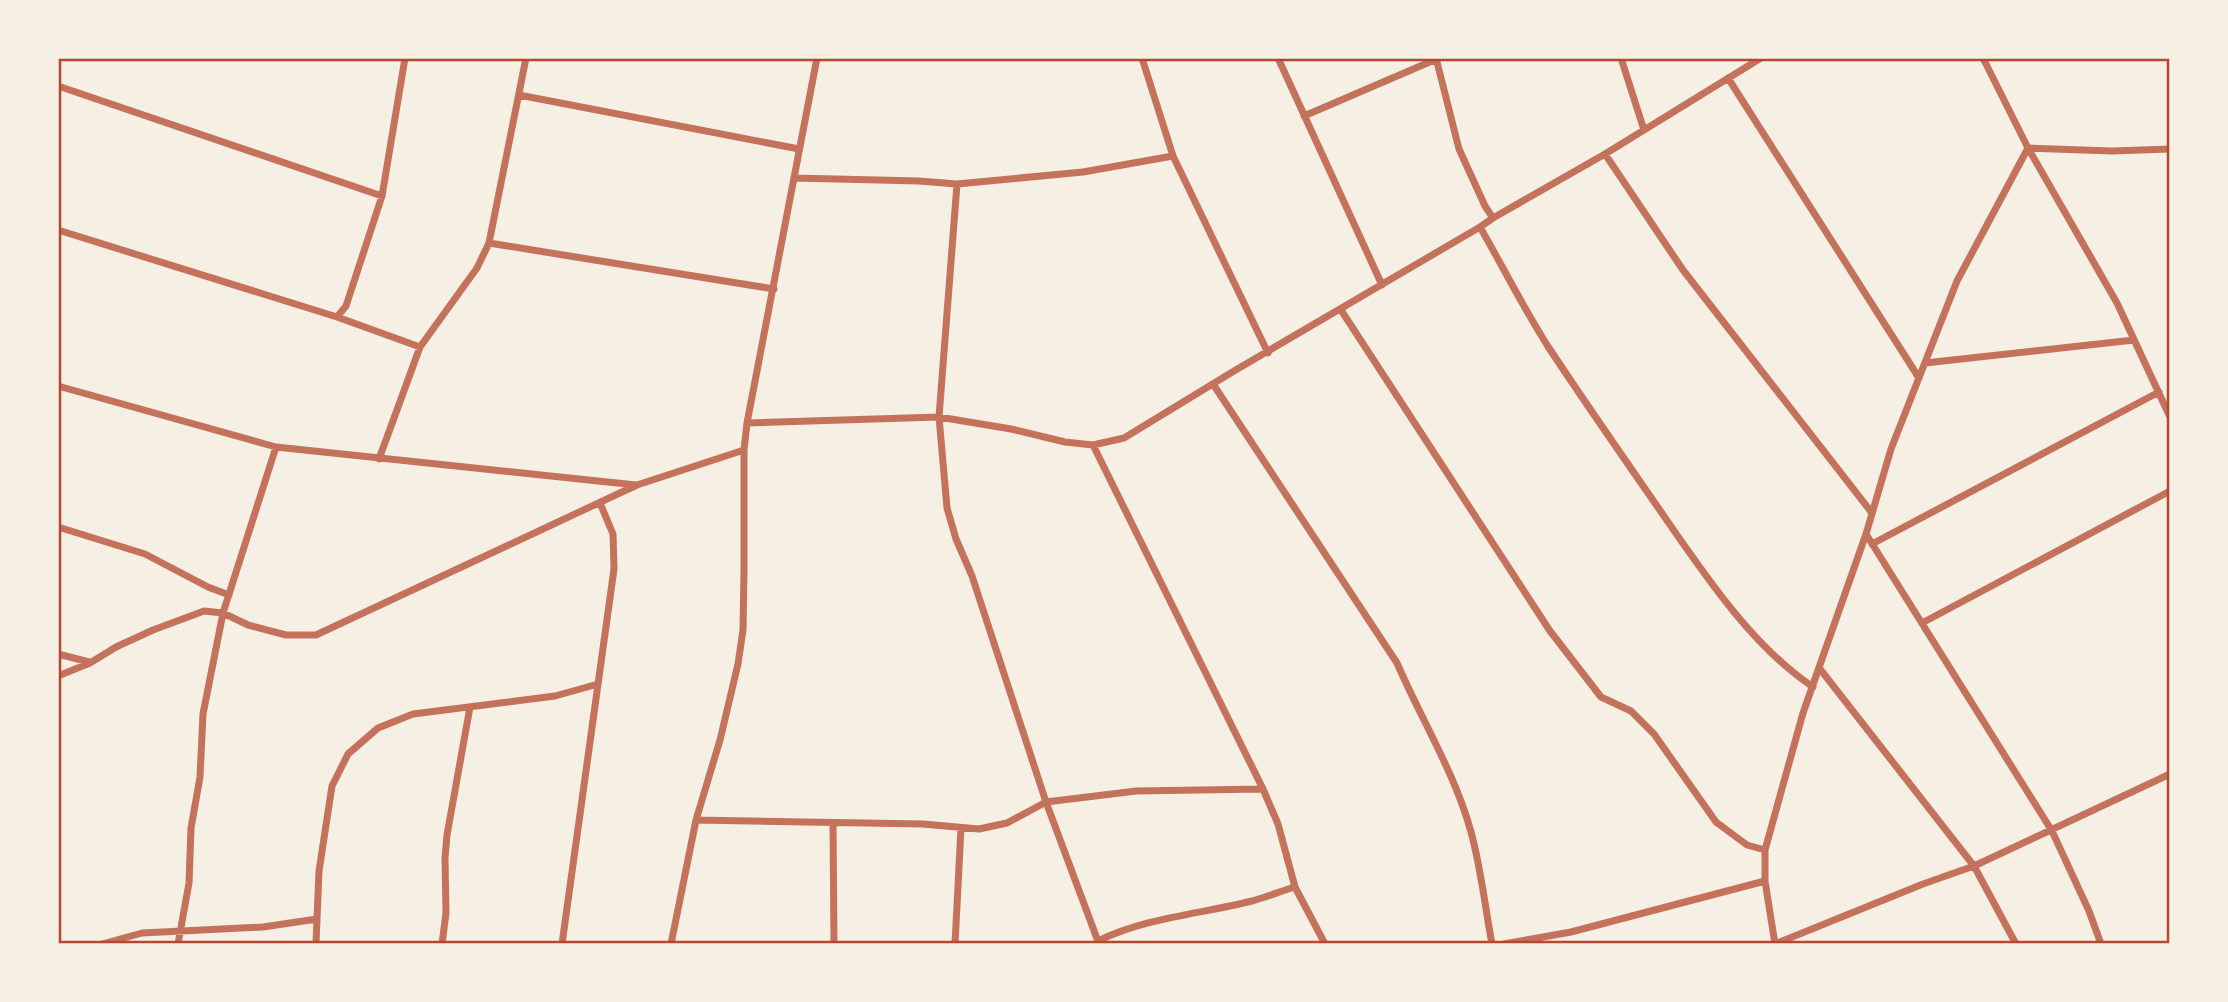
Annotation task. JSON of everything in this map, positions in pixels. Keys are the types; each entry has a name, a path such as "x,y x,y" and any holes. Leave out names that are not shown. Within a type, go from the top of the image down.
{"street":[{"path":"337,317 346,306 382,197 405,58"},
{"path":"379,459 420,347 477,268 489,243 526,58"},
{"path":"671,944 696,820 720,740 738,664 743,630 744,450 747,423 817,58"},
{"path":"1142,58 1173,156 1269,353"},
{"path":"1278,58 1382,285"},
{"path":"1304,116 1438,58 1458,149 1493,218"},
{"path":"1621,58 1644,130"},
{"path":"747,423 939,417 1065,442 1093,445 1124,438 1605,154 1761,58"},
{"path":"1983,58 2028,148 2117,303 2170,416"},
{"path":"1728,78 1919,378"},
{"path":"58,86 382,197"},
{"path":"519,95 799,149"},
{"path":"2028,148 2112,151 2170,149"},
{"path":"2028,148 1957,281 1891,449 1866,534 1800,724 1765,850 1765,881 1775,944 1923,884 1975,866 2170,774"},
{"path":"1605,154 1683,270 1872,513"},
{"path":"794,178 957,184 1083,172 1173,156"},
{"path":"957,184 939,417 947,508 1046,803 1098,943 1115,933 1181,915 1253,901 1295,887"},
{"path":"1480,227 1548,346 1699,567 1733,611 1796,676 1813,687"},
{"path":"58,230 337,317 420,347"},
{"path":"489,243 774,289"},
{"path":"1341,310 1550,631 1601,697 1631,711 1654,734 1716,822 1747,845 1765,850"},
{"path":"1925,363 2134,340"},
{"path":"1213,384 1397,663 1413,701 1440,752 1472,833 1492,944"},
{"path":"58,386 276,447 636,485"},
{"path":"1872,544 2159,392"},
{"path":"1093,445 1263,789 1278,824 1295,887 1325,944"},
{"path":"177,944 189,883 191,828 200,777 203,714 223,613 276,447"},
{"path":"58,676 90,663 116,647 204,611 223,613 248,625 286,635 316,635 636,485 744,450"},
{"path":"1922,623 2170,491"},
{"path":"562,944 614,569 613,534 600,503"},
{"path":"58,527 145,554 229,595"},
{"path":"1866,534 2052,831 2089,911 2101,944"},
{"path":"58,654 90,663"},
{"path":"1820,669 1975,866 2016,944"},
{"path":"316,944 319,871 332,786 348,754 378,728 414,714 555,696 598,684"},
{"path":"442,944 446,913 444,858 470,707"},
{"path":"696,820 923,824 979,829 1007,823 1046,803 1136,791 1263,789"},
{"path":"833,823 834,944"},
{"path":"955,944 961,828"},
{"path":"1504,944 1571,932 1765,881"},
{"path":"102,944 142,933 263,927 317,919"}]}
